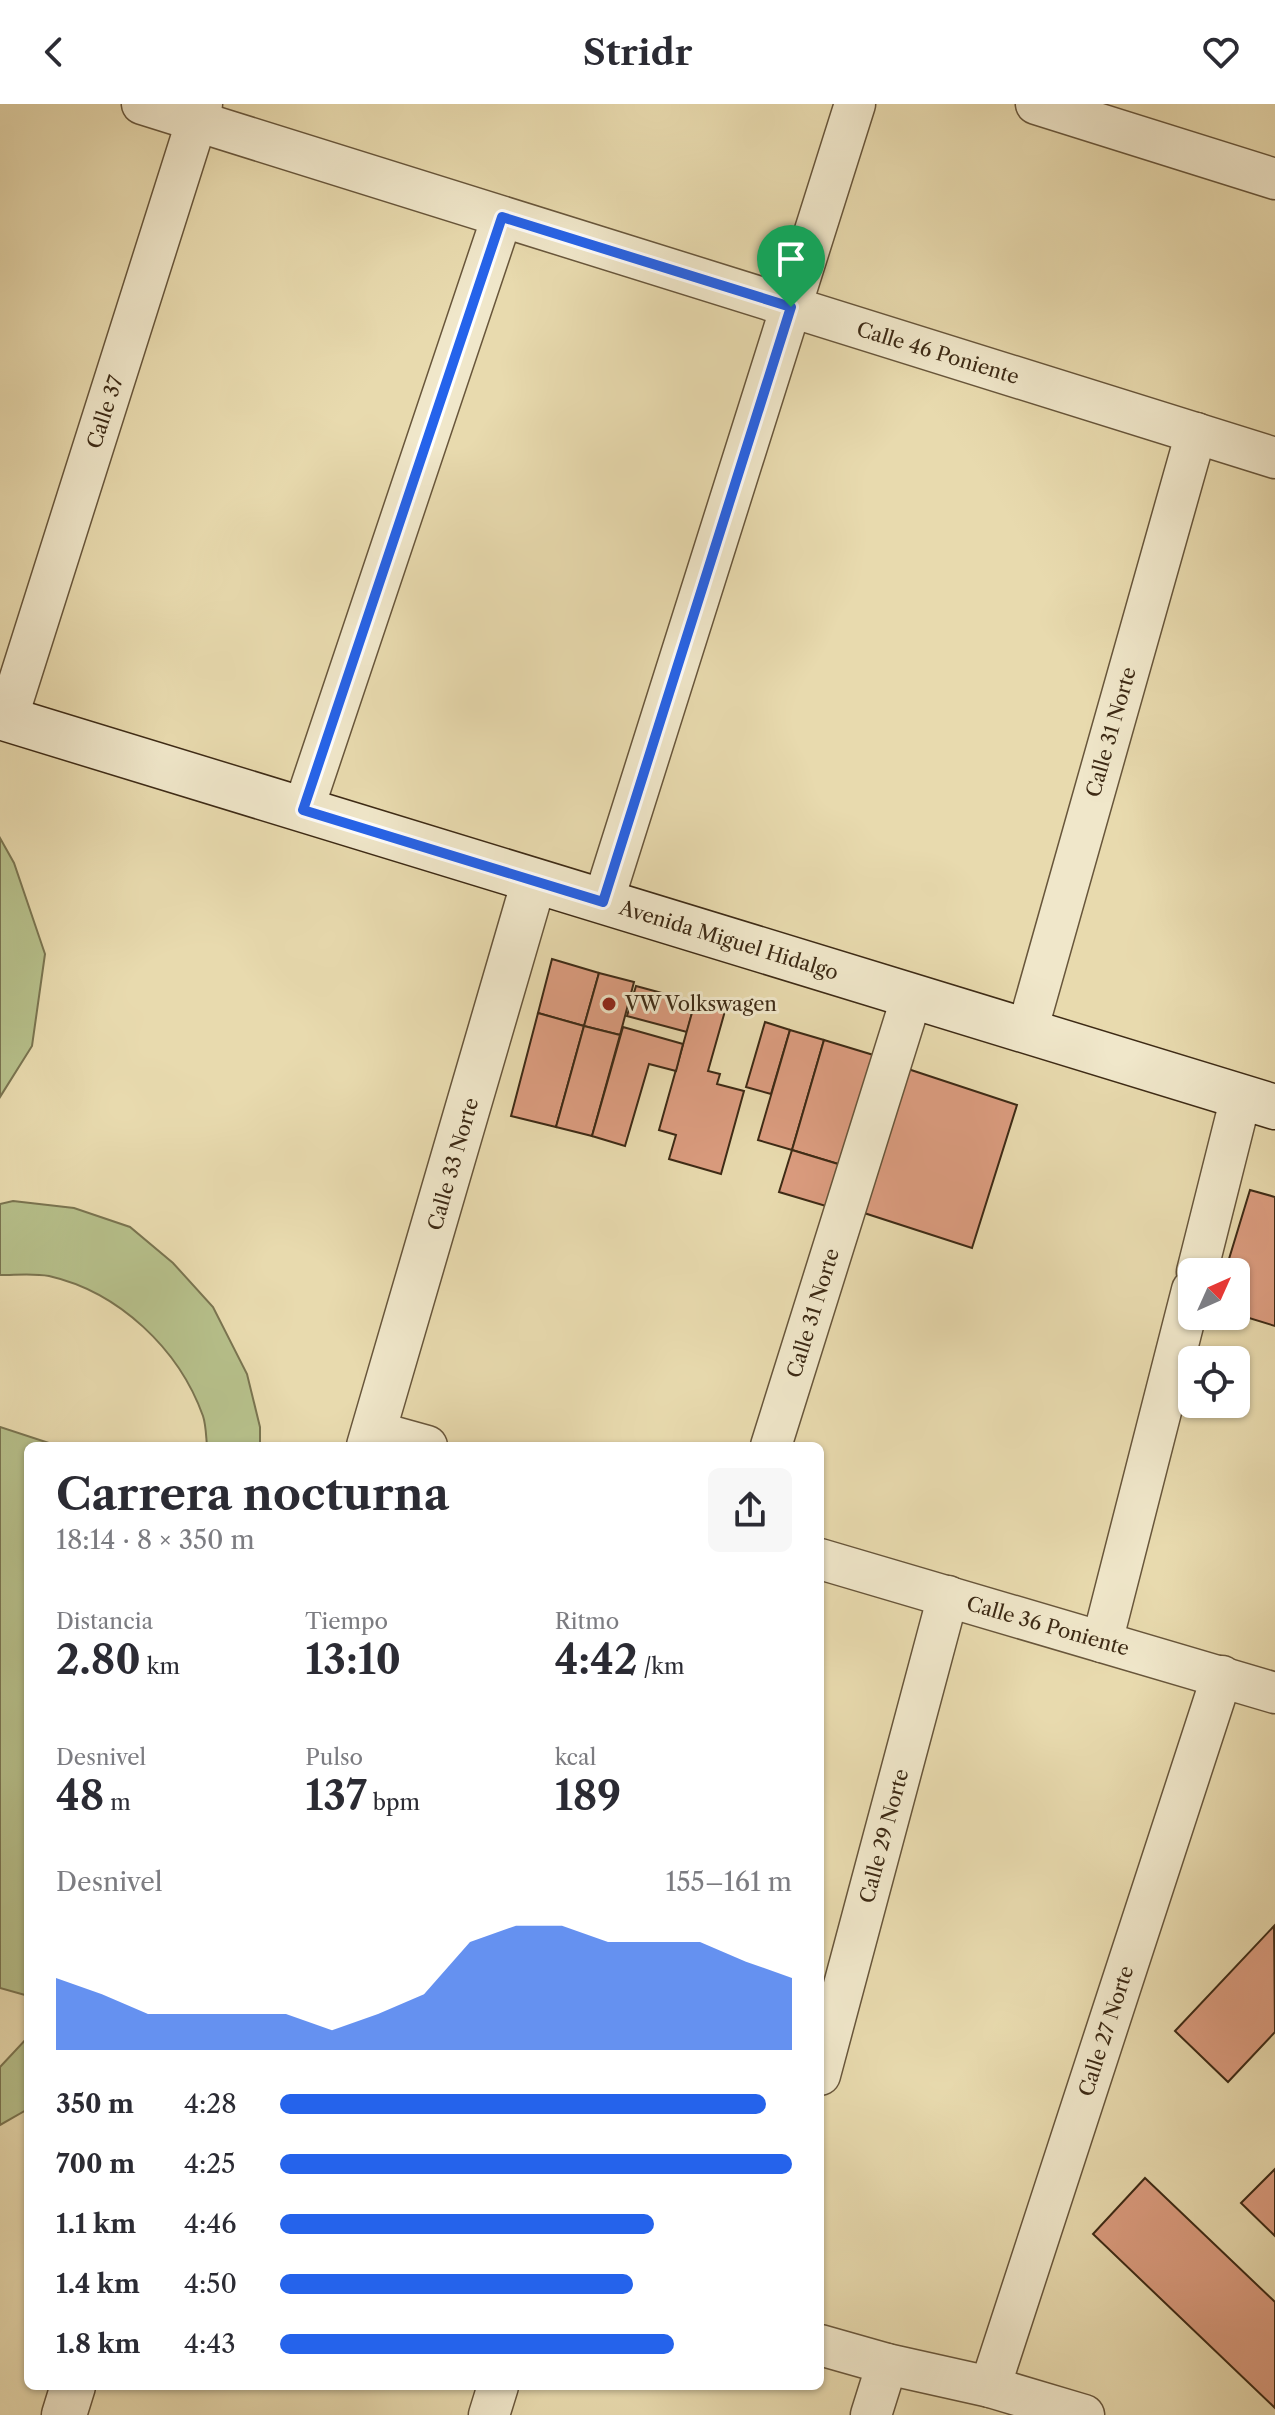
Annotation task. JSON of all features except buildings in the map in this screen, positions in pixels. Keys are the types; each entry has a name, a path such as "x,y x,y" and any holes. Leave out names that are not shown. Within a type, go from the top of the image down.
{"main road":[{"name":"Avenida Miguel Hidalgo","path":"3,718 1258,1102"},
{"name":"Calle 33 Norte","path":"371,1438 534,881"},
{"path":"64,2415 72,2390"}],"street":[{"name":"Calle 46 Poniente","path":"142,104 200,112 502,217 1275,458"},
{"path":"603,902 855,104"},
{"path":"1036,104 1275,179"},
{"name":"Calle 37","path":"3,718 200,112"},
{"path":"303,810 502,217"},
{"name":"Calle 31 Norte","path":"1027,1031 1196,433"},
{"name":"Calle 31 Norte","path":"772,1442 912,996"},
{"path":"1202,1258 1258,1102"},
{"path":"1102,1642 1182,1330"},
{"path":"371,1438 399,1442"},
{"name":"Calle 36 Poniente","path":"824,1560 1275,1693"},
{"name":"Calle 29 Norte","path":"824,2045 837,1946 948,1596"},
{"name":"Calle 27 Norte","path":"990,2387 1222,1676"},
{"path":"824,2346 990,2387 1084,2415"},
{"path":"871,2415 887,2364"},
{"path":"489,2415 497,2390"}],"green space":[{"path":"0,838 14,863 45,954 32,1046 0,1097"},
{"path":"13,1201 74,1208 130,1227 173,1263 213,1307 247,1374 260,1427 260,1442 207,1442 203,1416 179,1368 143,1327 99,1295 49,1276 0,1275 0,1204"},
{"path":"0,1427 46,1442 24,1442 24,1995 0,1988"},
{"path":"24,2041 24,2111 0,2125 0,2067"}],"place":[{"name":"VW Volkswagen","path":"609,1004"}],"route":[{"path":"502,217 791,307 603,902 303,810 502,217"}]}
